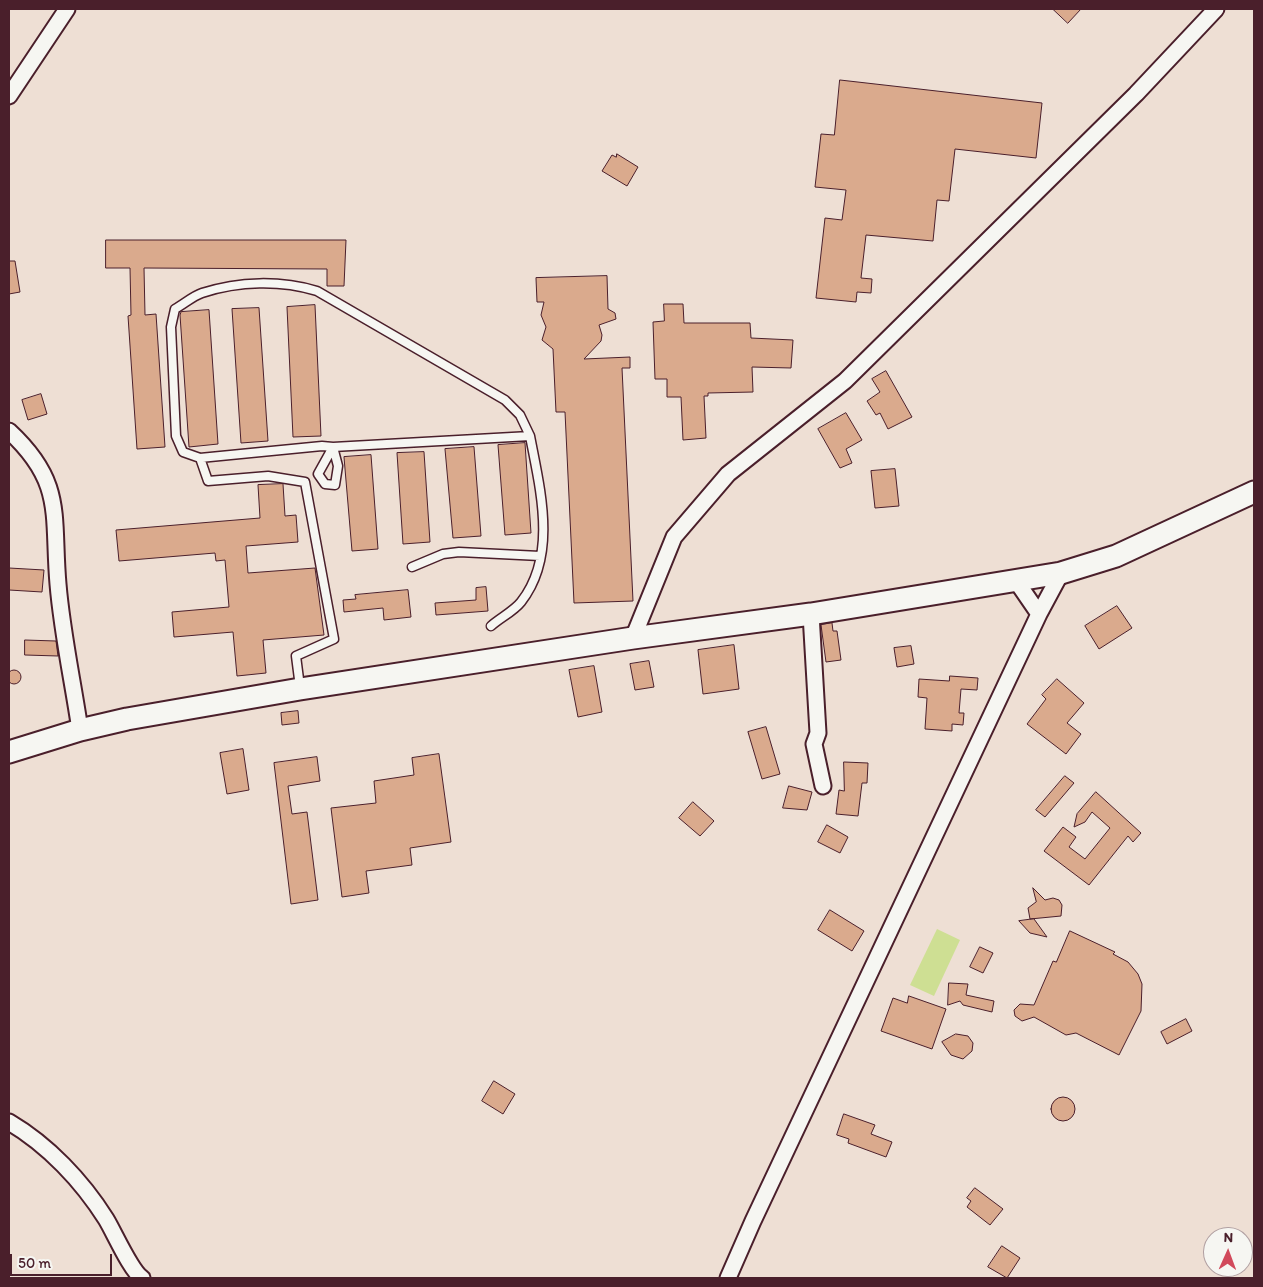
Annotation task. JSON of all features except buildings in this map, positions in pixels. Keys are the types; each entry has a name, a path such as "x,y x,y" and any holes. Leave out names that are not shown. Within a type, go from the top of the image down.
{"main road":[{"path":"9,752 80,730 127,719 300,689 633,638 810,614 1017,582 1061,573 1116,556 1254,492"}],"street":[{"path":"9,96 67,9"},
{"path":"633,638 674,537 728,474 845,381 1136,94 1216,9"},
{"path":"9,431 25,446 39,465 48,484 55,512 58,584 80,730"},
{"path":"728,1278 757,1212 1039,614 1061,573"},
{"path":"1017,582 1039,614"},
{"path":"810,614 818,733 814,744 823,786"},
{"path":"9,1122 44,1147 74,1176 105,1218 139,1278"}],"lane":[{"path":"491,626 520,603 536,574 540,556 544,523 530,436 520,415 504,400 338,301 317,291 294,284 240,284 200,293 175,309 171,327 176,436 183,452 200,458 322,446 333,447 530,436"},
{"path":"200,458 208,481 268,476 305,482 334,638 296,656 300,689"},
{"path":"412,567 443,554 459,552 540,556"}],"green space":[{"path":"937,929 960,940 934,996 910,985"}]}
